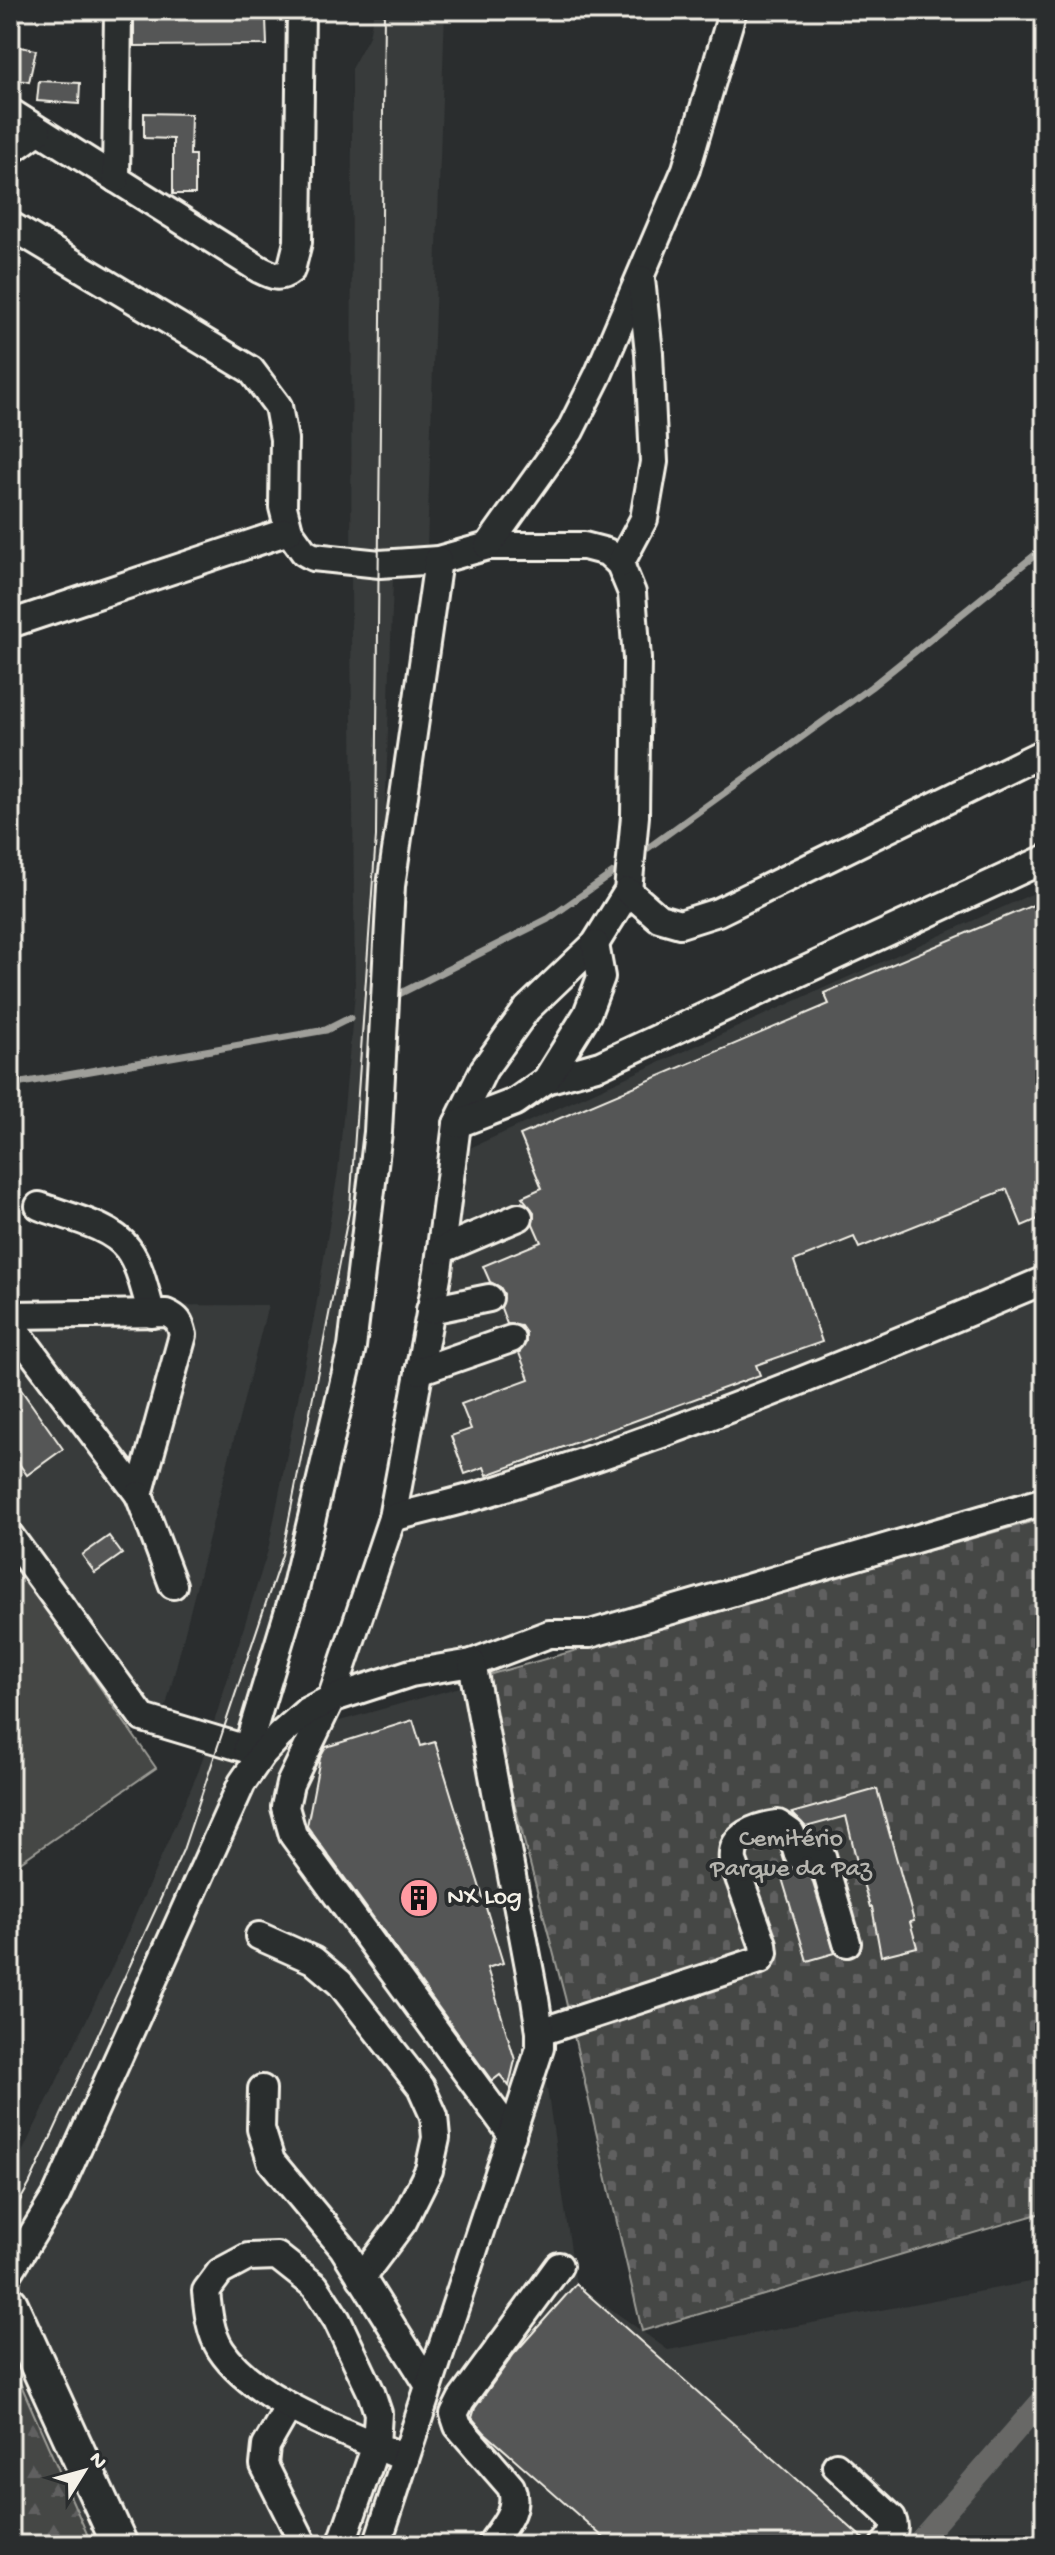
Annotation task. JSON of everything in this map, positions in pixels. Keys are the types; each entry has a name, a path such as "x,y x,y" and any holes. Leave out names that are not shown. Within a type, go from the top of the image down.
{"main road":[{"path":"10,2304 120,2545"}],"street":[{"path":"116,179 118,10"},
{"path":"10,112 259,269 273,276 285,275 294,262 298,242 301,10"},
{"path":"488,546 570,431 598,375 686,169 733,10"},
{"path":"10,151 38,131"},
{"path":"10,225 251,370 278,406 284,439 283,507 289,531 304,552 313,557 380,564 438,560 488,546 584,546 607,552 620,564 632,593 637,659 635,816 628,891 595,944 527,1009 484,1069 457,1124 441,1250 392,1518 331,1699 290,1784 285,1807 293,1835 512,2135"},
{"path":"620,564 644,519 654,462 649,353 641,276"},
{"path":"10,624 289,531"},
{"path":"10,2271 56,2196 242,1783 254,1751 295,1590 352,1347 378,1132 391,886 438,560"},
{"path":"628,891 659,918 680,924 718,912 1045,752"},
{"path":"457,1124 515,1102 546,1080 600,1065 1045,859"},
{"path":"546,1080 587,1014 601,977 595,944"},
{"path":"39,1206 113,1233 128,1248 152,1314"},
{"path":"441,1250 519,1217"},
{"path":"392,1518 501,1489 725,1411 1045,1280"},
{"path":"430,1310 489,1298"},
{"path":"10,1315 166,1313 181,1323 183,1335 139,1495"},
{"path":"10,1323 139,1495 173,1585"},
{"path":"419,1371 511,1339"},
{"path":"254,1751 307,1711 331,1699 411,1673 472,1663 549,1634 590,1634 1045,1501"},
{"path":"10,1536 143,1718 254,1751"},
{"path":"377,2545 537,2061 540,2032 472,1663"},
{"path":"540,2032 760,1960 764,1953 763,1944 732,1851 737,1841 768,1825 778,1824 791,1833 798,1855 814,1853 822,1856 847,1943"},
{"path":"259,1936 313,1960 340,1983 421,2087 434,2116 436,2138 429,2170 403,2222 361,2278"},
{"path":"262,2089 261,2129 271,2161 336,2239 428,2384"},
{"path":"341,2545 376,2445 378,2413 371,2392 337,2320 315,2286 277,2256 248,2257 220,2272 206,2291 210,2324 220,2348 244,2377 264,2393 289,2406 376,2445 405,2458"},
{"path":"490,2545 513,2511 515,2497 511,2487 458,2426 454,2414 559,2266"},
{"path":"289,2406 266,2446 264,2465 304,2545"},
{"path":"836,2466 892,2518 895,2526 884,2545"}],"shaded area":[{"path":"374,10 445,10 427,548 394,550 377,1064 340,1367 312,1491 232,1771 113,2046 30,2219 10,2251 10,2177 118,1955 199,1770 268,1550 316,1307 338,1171 355,993 351,633 352,67 369,36"},
{"path":"1045,888 1045,1492 352,1685 463,1151"},
{"path":"268,1305 161,1726 10,1514 10,1306"},
{"path":"460,1687 540,2041 576,2284 668,2350 1045,2279 1045,2545 10,2545 10,2275 251,1746"}],"green space":[{"name":"Cemitério Parque da Paz","path":"1045,1518 1045,2212 642,2331 565,1997 481,1677"},
{"path":"10,1557 156,1768 10,1869"},
{"path":"10,2360 92,2545 10,2545"}],"building":[{"path":"134,14 266,18 267,45 134,46"},
{"path":"10,45 36,50 29,82 10,78"},
{"path":"39,81 80,83 79,104 37,101"},
{"path":"144,113 191,114 190,155 195,155 195,194 173,194 173,139 144,138"},
{"path":"1045,900 1045,1216 1022,1226 1007,1189 859,1248 854,1237 794,1261 822,1342 756,1365 760,1375 487,1475 484,1467 465,1474 451,1436 471,1429 461,1404 529,1379 519,1353 526,1343 526,1333 521,1326 507,1324 501,1308 504,1294 500,1287 490,1282 483,1266 541,1242 533,1224 534,1212 522,1197 542,1188 520,1135 829,1004 824,993"},
{"path":"10,1374 63,1449 27,1475 10,1451"},
{"path":"109,1536 122,1554 95,1573 82,1555"},
{"name":"NX Log","path":"413,1720 421,1746 435,1742 503,1963 487,1968 515,2060 509,2086 500,2075 492,2081 307,1826 320,1758 326,1747"},
{"path":"877,1789 914,1921 910,1922 917,1947 881,1956 872,1907 846,1816 806,1827 792,1813"},
{"path":"809,1870 835,1953 807,1961 781,1875"},
{"path":"576,2284 868,2545 612,2545 484,2432 472,2418 475,2408 514,2354"}],"waterway":[{"path":"648,848 871,687 1045,547"},
{"path":"393,997 548,919 613,873"},
{"path":"10,1085 326,1030 350,1018"},
{"path":"916,2545 1045,2397"}],"tram line":[{"path":"10,2218 29,2185 183,1850 282,1555 350,1207 376,836 384,10"}],"place":[{"name":"NX Log","path":"419,1898"}]}
